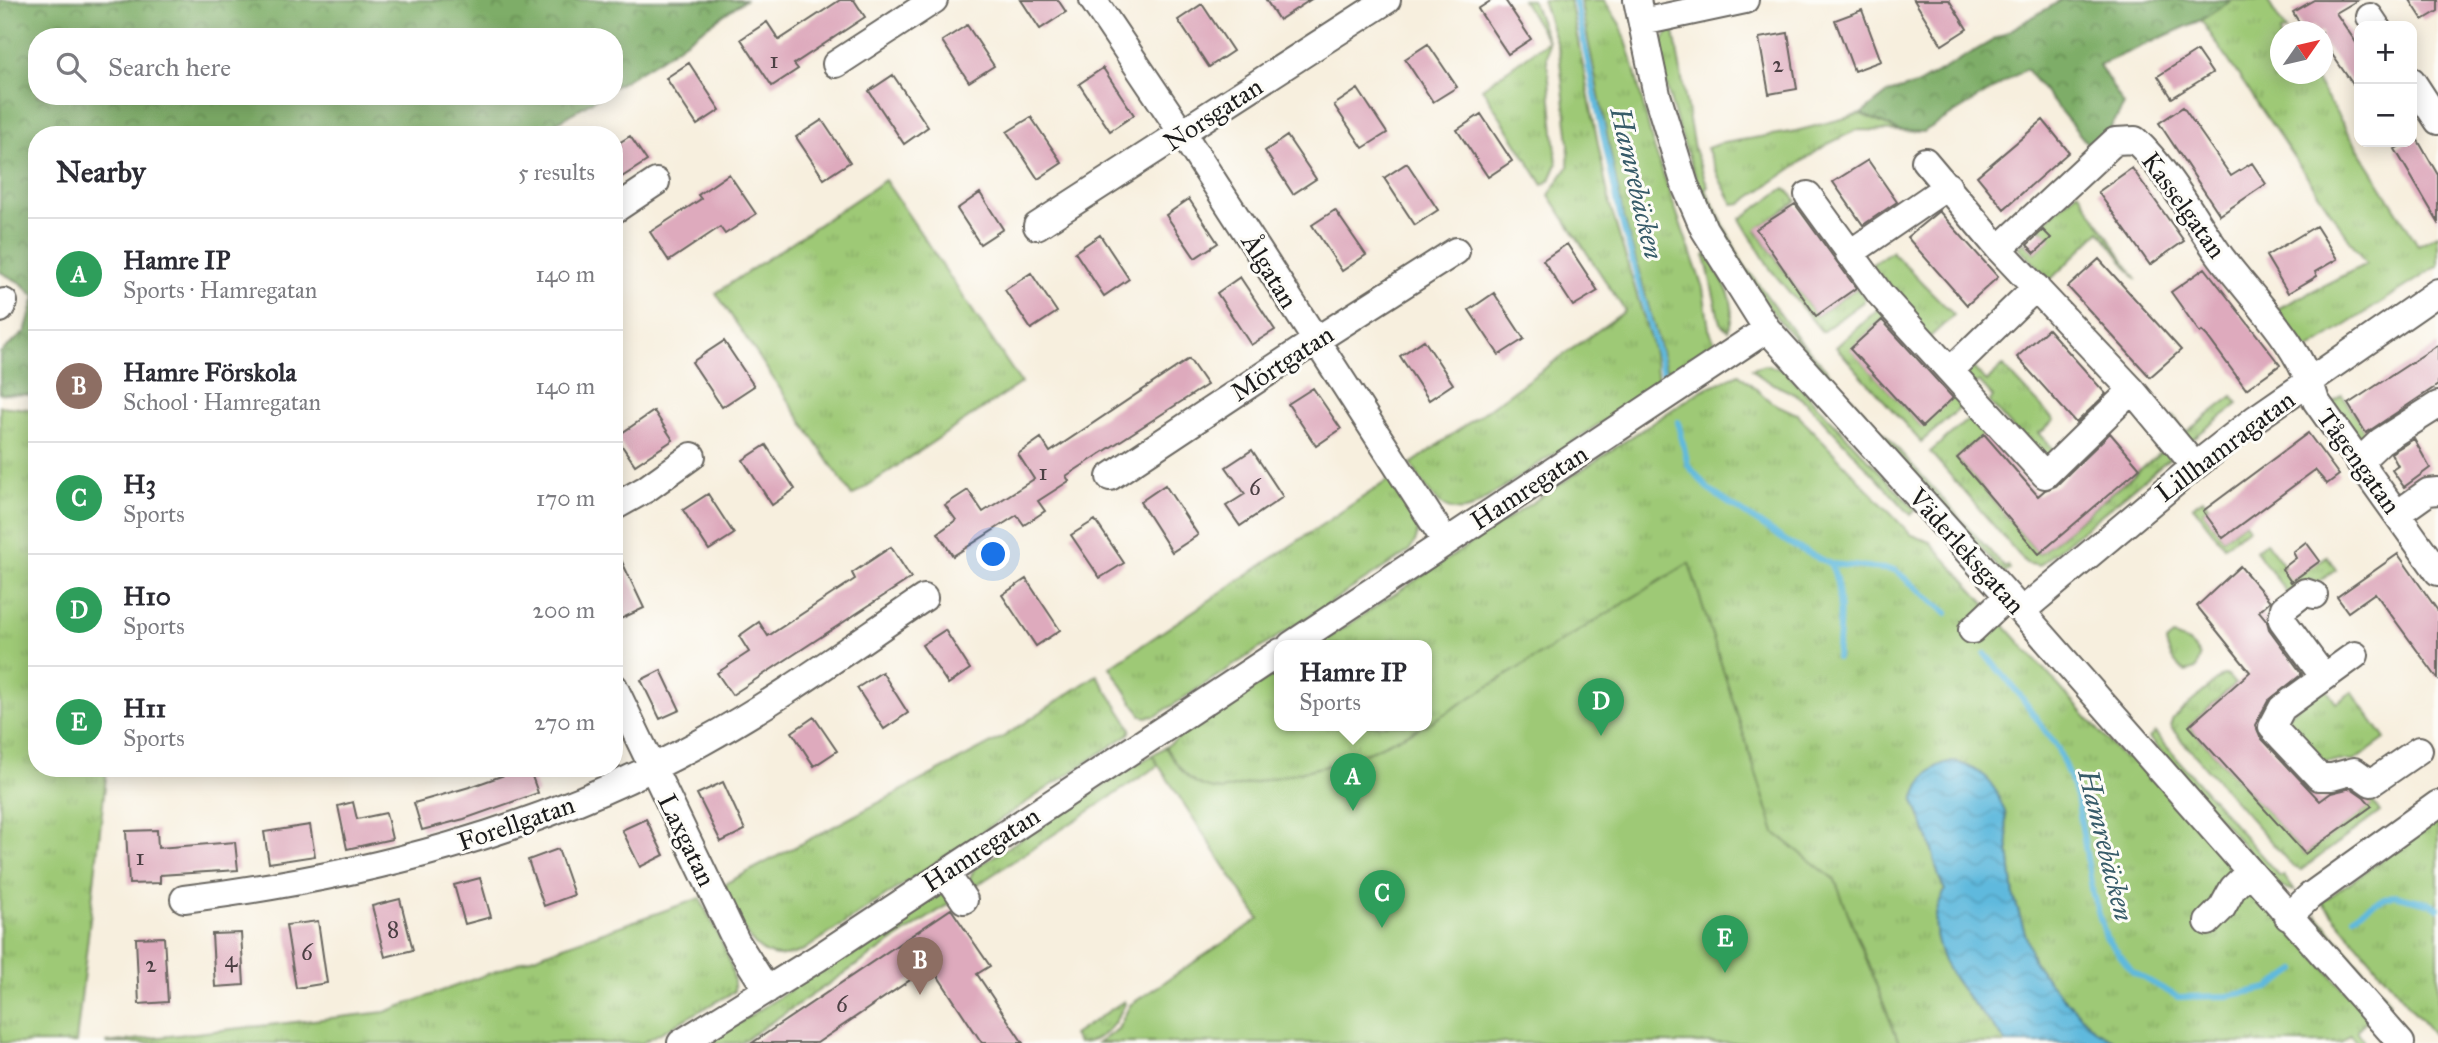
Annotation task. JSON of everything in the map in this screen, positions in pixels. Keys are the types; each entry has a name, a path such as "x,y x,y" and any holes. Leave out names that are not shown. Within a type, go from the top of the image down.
{"street":[{"path":"836,64 934,0"},
{"name":"Ålgatan","path":"1093,0 1183,134 1446,542"},
{"name":"Norsgatan","path":"1037,226 1387,0"},
{"path":"1640,11 1745,0"},
{"name":"Väderleksgatan","path":"1640,11 1660,107 1685,185 1709,238 1767,329 2015,604 2401,1043"},
{"path":"2413,84 2438,121"},
{"name":"Kasselgatan","path":"1999,249 2115,141 2135,140 2153,157 2223,260 2274,324 2311,382"},
{"path":"1925,161 1999,249 2132,390 2195,466"},
{"path":"623,204 656,182"},
{"path":"1849,254 1948,186"},
{"path":"1808,195 1880,294 2045,475 2132,390"},
{"name":"Mörtgatan","path":"1110,477 1456,251"},
{"path":"1951,370 2036,287"},
{"name":"Lillhamragatan","path":"1972,631 2015,604 2255,419 2438,292"},
{"name":"Hamregatan","path":"1299,640 1767,329"},
{"name":"Tågengatan","path":"2311,382 2316,401 2397,514 2428,537 2438,572"},
{"path":"2360,461 2381,441 2438,405"},
{"path":"623,502 692,457"},
{"path":"2397,514 2428,492 2438,491"},
{"path":"2314,595 2305,592 2284,608 2282,620 2324,677"},
{"name":"Forellgatan","path":"184,899 299,882 398,861 556,812 703,742 767,704 924,598"},
{"name":"Hamregatan","path":"681,1043 946,873 1274,655"},
{"path":"2355,655 2282,708 2272,727 2319,777 2354,772 2371,783 2419,750"},
{"name":"Laxgatan","path":"623,706 736,941 767,990"},
{"path":"2288,916 2310,896 2438,804"},
{"path":"2208,922 2233,910 2232,888 2249,872"},
{"path":"946,873 964,900"}],"green space":[{"path":"0,0 745,0 623,82 623,28 28,28 28,105 585,105 552,126 28,126 28,290 21,283 0,272"},
{"path":"1522,0 1532,0 1548,41"},
{"path":"1542,0 1570,0 1610,205 1653,349 1658,379 1649,391 1472,508 1451,509 1435,499 1411,464 1625,311 1549,195 1568,167 1569,143 1559,51"},
{"path":"1580,0 1604,0 1621,26 1653,145 1703,288 1709,329 1715,343 1674,371 1666,369 1622,210"},
{"path":"2062,0 2232,0 2201,20 2099,65 2124,105 2110,129 2090,147 2026,69 1923,132 1900,131 1861,114 1888,93 1916,85"},
{"path":"2232,0 2267,0 2280,21 2270,21 2270,84 2318,84 2354,142 2354,147 2357,147 2418,245 2438,235 2438,266 2306,351 2277,309 2366,264 2201,20"},
{"path":"1673,26 1694,149 1708,187 1705,188 1742,262 1797,337 2005,568 2008,566 2010,569 2004,574 1781,323 1722,239 1683,141 1666,83 1662,44"},
{"path":"1548,41 1547,58 1557,164 1550,180 1543,185 1482,88"},
{"path":"1861,114 1900,131 1856,130 1826,145 1742,203 1733,204 1707,148 1796,131"},
{"path":"885,180 1021,383 852,496 716,293"},
{"path":"1785,188 1797,201 1756,230 1816,316 1857,288 1864,297 1864,301 1822,332 1771,270 1740,219"},
{"path":"2078,191 2137,280 2100,231 2050,280 2018,247 2024,242 2035,253 2050,238 2039,227"},
{"path":"1891,251 1954,315 1929,338 1899,295 1870,266"},
{"path":"1707,254 1731,300 1728,330 1720,323 1705,256"},
{"path":"1879,308 1886,316 1851,349 1921,426 1958,393 1963,403 1921,442 1836,347"},
{"path":"28,322 28,395 0,394 0,353 25,332"},
{"path":"1969,363 1986,382 2003,366 2054,420 2038,433 2059,456 2048,467 1989,402 1993,397 1979,382 1974,386 1963,374"},
{"path":"1765,365 1784,370 1916,510 1911,515 1806,402 1764,379 1752,369"},
{"path":"1739,374 1771,402 1797,414 1910,534 1930,542 2124,759 2133,752 2369,1018 2357,1030 2364,1041 2358,1043 2351,1035 2341,1043 2119,1043 2095,1030 2052,986 2034,962 2014,897 2005,812 1914,800 1945,890 1936,916 1940,952 1958,985 2007,1043 1629,1043 1377,759 1335,764 1222,790 1194,782 1182,771 1165,747 1274,674 1274,731 1432,731 1432,640 1326,640 1702,390"},
{"path":"2342,395 2366,432 2386,420 2389,426 2361,443 2332,402"},
{"path":"2233,396 2238,404 2187,443 2172,424 2174,417 2186,432"},
{"path":"0,406 28,409 28,777 106,777 76,1043 0,1043"},
{"path":"1975,413 1989,430 1957,458 2039,554 2167,447 2171,457 2039,566 2026,563 1930,452"},
{"path":"1393,477 1419,524 1416,540 1408,552 1156,716 1141,715 1110,667"},
{"path":"2203,499 2209,506 2203,511 2223,538 2245,522 2249,528 2224,546 2193,506"},
{"path":"2266,542 2285,567 2291,581 2327,556 2336,570 2318,582 2311,579 2291,594 2287,593 2256,551"},
{"path":"1689,563 1775,833 1835,880 1899,1043 1098,1043 1118,1029 1130,1005 1259,919 1152,755 1165,747 1182,771 1194,782 1222,790 1335,764 1413,731 1432,731 1432,721"},
{"path":"2173,636 2189,644 2198,653 2200,657 2196,669 2186,672 2173,659 2166,642"},
{"path":"1097,675 1128,723 1131,729 1129,734 806,949 788,956 774,956 762,950 743,929 723,885 1003,737"},
{"path":"2223,675 2227,675 2235,684 2189,726 2305,854 2371,806 2349,779 2360,783 2380,812 2301,870 2293,867 2172,729 2173,718"},
{"path":"2323,684 2336,703 2352,692 2385,739 2354,761 2307,761 2278,725"},
{"path":"2155,733 2295,891 2280,887 2149,738"},
{"path":"1152,755 1159,765 974,887 969,880 974,869"},
{"path":"2438,820 2438,1040 2322,902"},
{"path":"937,895 948,895 953,901 740,1043 708,1043"},
{"path":"700,898 728,957 734,992 642,1043 106,1043 385,1012"},
{"path":"2317,915 2390,1002 2385,1007 2317,925"},
{"path":"1124,1001 1125,1004 1107,1031 1094,1040 1078,1043 1073,1035"}],"water":[{"path":"1953,761 1973,768 1986,777 1996,791 2005,812 2014,897 2034,962 2052,986 2095,1030 2119,1043 2007,1043 1958,985 1948,969 1936,935 1937,913 1945,890 1914,800 1932,770"}],"building":[{"path":"840,0 854,0 865,17 794,64 798,69 772,86 741,39 767,22 779,40"},
{"path":"1021,0 1058,0 1066,12 1040,29"},
{"path":"1266,0 1310,0 1279,20"},
{"path":"1492,0 1505,0 1531,39 1508,54 1478,9"},
{"path":"1914,0 1949,0 1967,29 1942,45"},
{"path":"2314,0 2358,0 2336,13 2354,40 2354,86 2333,56 2333,21 2298,21 2293,12"},
{"path":"2410,0 2438,0 2438,11 2423,20"},
{"path":"1202,4 1233,51 1209,67 1178,20"},
{"path":"1862,10 1881,61 1854,71 1835,20"},
{"path":"967,25 994,66 969,82 942,41"},
{"path":"1788,33 1797,89 1769,94 1759,38"},
{"path":"1428,44 1457,87 1433,102 1405,59"},
{"path":"2197,51 2212,73 2172,98 2158,76"},
{"path":"689,63 720,110 697,125 666,78"},
{"path":"1103,68 1134,115 1110,131 1079,84"},
{"path":"893,75 928,127 904,144 869,91"},
{"path":"1358,89 1387,133 1363,148 1334,105"},
{"path":"2183,107 2231,176 2252,163 2266,184 2220,215 2159,123"},
{"path":"1481,114 1512,161 1488,177 1457,130"},
{"path":"1031,117 1062,163 1038,179 1007,132"},
{"path":"822,120 850,162 824,179 796,137"},
{"path":"2043,120 2069,152 2004,209 1977,176"},
{"path":"630,136 647,161 623,176 623,140"},
{"path":"1287,136 1316,179 1293,194 1265,151"},
{"path":"2417,139 2438,175 2438,222 2395,149 2417,147"},
{"path":"1868,160 1897,202 1863,225 1833,182"},
{"path":"1407,163 1438,210 1415,225 1384,178"},
{"path":"2132,168 2184,241 2150,265 2098,192"},
{"path":"729,174 756,214 725,234 720,227 669,261 650,232 701,199 698,195"},
{"path":"980,193 1003,229 980,244 957,209"},
{"path":"1189,199 1218,243 1195,258 1166,215"},
{"path":"1795,204 1856,288 1816,316 1756,229"},
{"path":"1335,210 1366,255 1342,271 1312,225"},
{"path":"1939,211 1998,277 1967,305 1907,237"},
{"path":"2316,226 2337,259 2315,272 2317,276 2288,293 2266,256"},
{"path":"2043,230 2051,238 2035,253 2027,245"},
{"path":"1100,235 1129,279 1104,296 1075,252"},
{"path":"1567,244 1598,291 1573,306 1543,260"},
{"path":"2099,259 2181,350 2150,377 2068,287"},
{"path":"2205,268 2280,365 2246,389 2207,336 2202,331 2200,333 2171,292"},
{"path":"1031,273 1057,312 1031,329 1005,290"},
{"path":"1240,277 1275,330 1251,345 1217,293"},
{"path":"1494,293 1524,339 1499,355 1469,310"},
{"path":"1882,320 1953,398 1922,427 1850,349"},
{"path":"2048,329 2106,394 2076,423 2017,357"},
{"path":"1424,340 1453,384 1429,400 1400,356"},
{"path":"724,341 754,386 722,407 692,362"},
{"path":"2438,345 2438,385 2366,433 2348,404"},
{"path":"1189,359 1207,385 1066,476 1069,481 1038,501 1045,511 1024,525 1017,515 953,556 938,533 956,520 945,505 968,490 983,512 1034,479 1018,454 1041,438 1050,452"},
{"path":"1313,388 1341,429 1316,446 1288,404"},
{"path":"654,411 673,440 635,465 623,447 623,432"},
{"path":"2110,433 2140,468 2039,554 1957,458 1984,434 2038,496 2056,486"},
{"path":"2308,433 2339,475 2327,484 2315,470 2223,538 2203,511"},
{"path":"2414,439 2430,468 2404,487 2392,470 2398,466 2391,453"},
{"path":"766,445 795,489 772,505 743,460"},
{"path":"1252,450 1283,497 1240,526 1226,506 1245,494 1226,467"},
{"path":"1165,485 1198,535 1172,552 1140,502"},
{"path":"708,494 734,534 709,550 683,510"},
{"path":"1095,520 1124,563 1100,578 1071,535"},
{"path":"2306,542 2320,561 2291,582 2282,569 2296,558 2293,552"},
{"path":"891,547 911,578 732,695 717,673 749,652 739,636 759,622 768,636 855,579 852,573"},
{"path":"2398,554 2438,611 2438,679 2375,593 2348,612 2337,597"},
{"path":"623,564 644,608 623,618"},
{"path":"2240,566 2270,601 2259,611 2302,674 2268,701 2255,725 2260,737 2320,801 2331,793 2351,788 2372,806 2305,854 2189,726 2250,672 2197,606"},
{"path":"1026,579 1060,630 1036,646 1002,595"},
{"path":"945,630 970,669 948,684 922,645"},
{"path":"661,670 680,710 660,719 641,680"},
{"path":"882,672 908,713 884,729 857,688"},
{"path":"814,717 837,751 814,766 792,732"},
{"path":"498,777 532,777 538,793 464,819 422,830 414,803"},
{"path":"723,782 745,830 721,842 697,794"},
{"path":"353,802 357,819 386,813 392,839 347,849 338,806"},
{"path":"646,819 664,855 640,867 622,830"},
{"path":"310,825 315,856 269,863 264,832"},
{"path":"157,830 158,848 235,842 238,870 160,875 160,883 129,884 126,831"},
{"path":"558,849 574,895 544,906 528,860"},
{"path":"480,878 491,917 465,924 454,885"},
{"path":"400,899 413,950 385,957 372,906"},
{"path":"951,909 990,966 977,974 1023,1043 982,1043 931,966 817,1043 752,1043"},
{"path":"318,921 327,983 296,988 286,925"},
{"path":"241,933 244,985 215,987 212,934"},
{"path":"164,937 168,1002 139,1004 136,938"}],"waterway":[{"name":"Hamrebäcken","path":"1575,0 1620,215 1663,373"},
{"name":"Hamrebäcken","path":"1678,422 1688,465 1709,490 1792,545 1831,564 1895,570 1947,613"},
{"path":"1831,564 1839,598 1837,658"},
{"name":"Hamrebäcken","path":"1985,654 2020,695 2058,749 2077,797 2093,895 2106,937 2133,972 2178,997 2228,996 2269,988 2296,970"},
{"name":"Hamrebäcken","path":"2354,916 2374,903 2395,895 2438,908"}],"place":[{"name":"H10","path":"1601,736"},
{"name":"Hamre IP","path":"1353,811"},
{"name":"H3","path":"1382,928"},
{"name":"H11","path":"1725,973"},
{"name":"Hamre Förskola","path":"920,995"}]}
